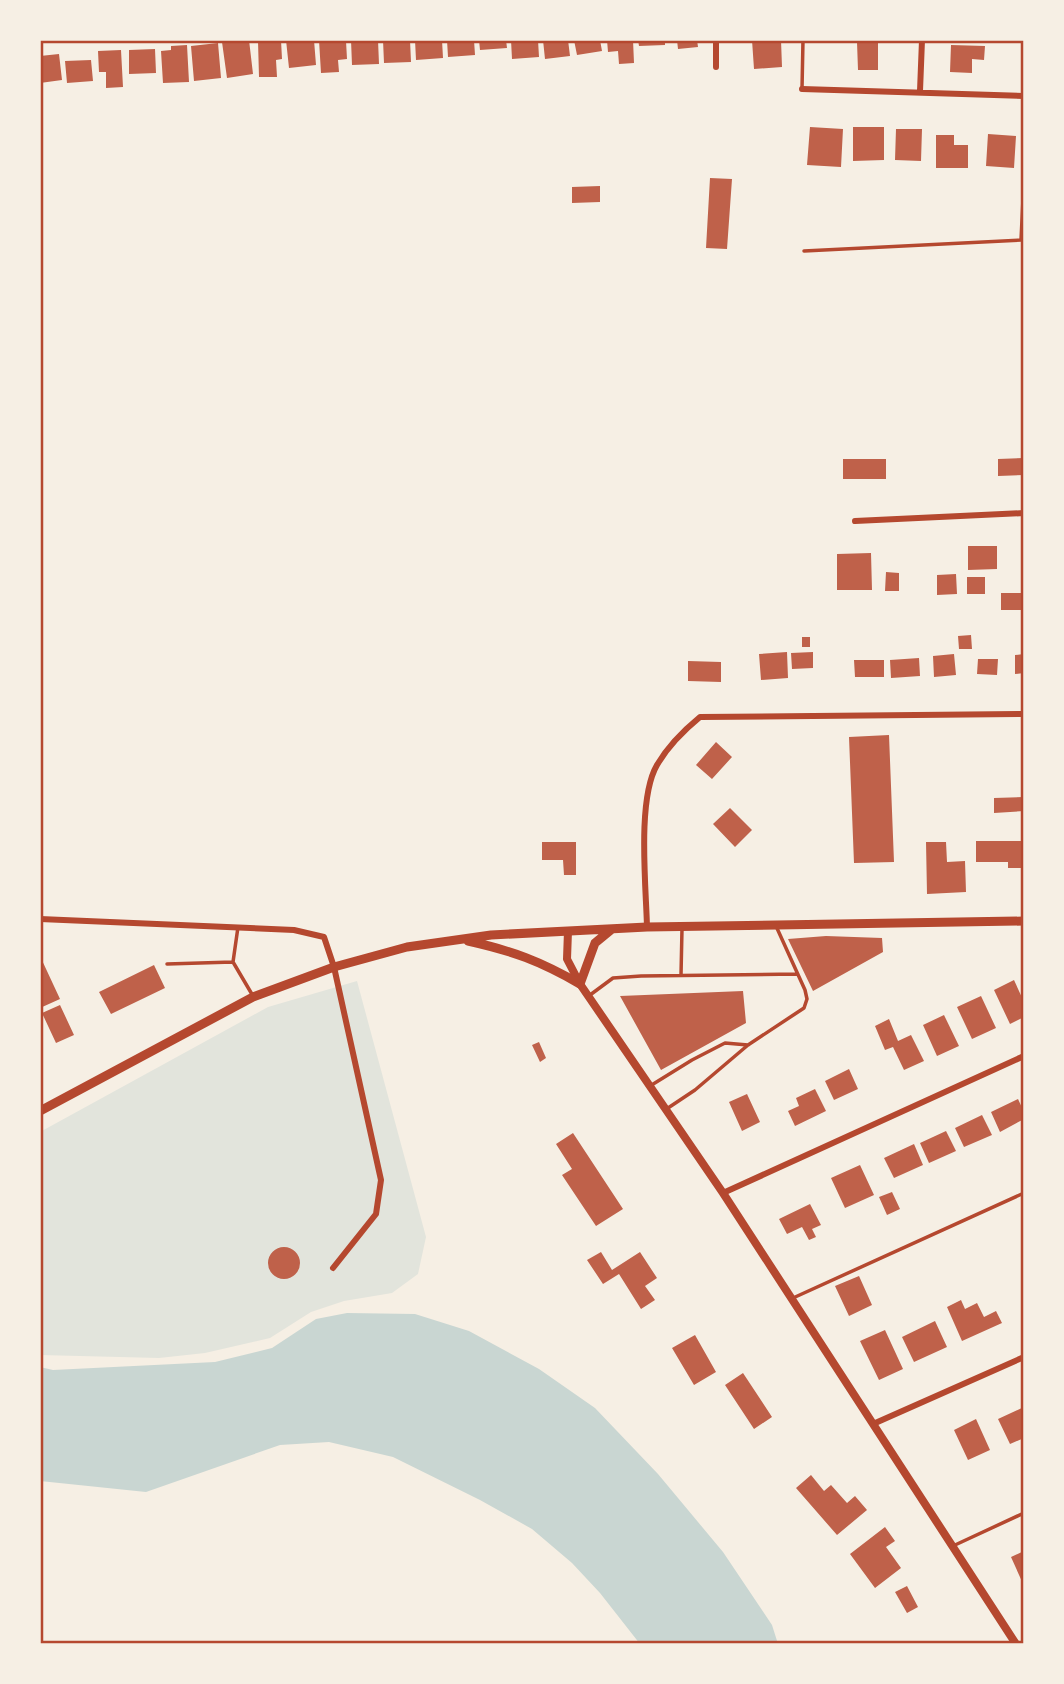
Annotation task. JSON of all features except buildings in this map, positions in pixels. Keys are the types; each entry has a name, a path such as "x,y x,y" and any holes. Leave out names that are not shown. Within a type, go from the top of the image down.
{"main road":[{"path":"40,1111 253,997 334,967 407,947 491,935 647,927 1024,921"},
{"path":"460,939 510,950 545,964 580,985 595,943 612,929"}],"street":[{"path":"716,40 716,67"},
{"path":"920,91 922,40"},
{"path":"802,89 1024,96"},
{"path":"855,521 1024,513"},
{"path":"647,927 645,810 655,768 677,737 700,717 1024,714"},
{"path":"40,919 294,930 324,937 334,967 381,1180 376,1214 333,1268"},
{"path":"568,931 567,959 580,985 723,1193 1016,1644"},
{"path":"723,1193 1024,1056"},
{"path":"873,1424 1024,1357"}],"lane":[{"path":"802,89 803,40"},
{"path":"804,250 1021,240 1024,177"},
{"path":"666,1109 695,1090 748,1045 804,1008 807,999 775,925"},
{"path":"681,975 682,926"},
{"path":"238,927 233,962 253,997"},
{"path":"167,964 233,962"},
{"path":"588,996 613,978 797,974"},
{"path":"650,1086 725,1043 748,1045"},
{"path":"792,1299 1024,1193"},
{"path":"953,1546 1024,1513"}],"shaded area":[{"path":"357,981 426,1237 418,1274 392,1293 344,1301 311,1312 270,1338 205,1353 159,1358 40,1355 40,1132 268,1007"},
{"path":"347,1313 415,1314 469,1331 539,1369 595,1408 658,1474 723,1552 772,1625 778,1644 640,1644 600,1593 572,1563 532,1529 393,1457 329,1442 280,1445 146,1492 40,1481 40,1367 53,1370 215,1362 272,1348 316,1319"}]}
